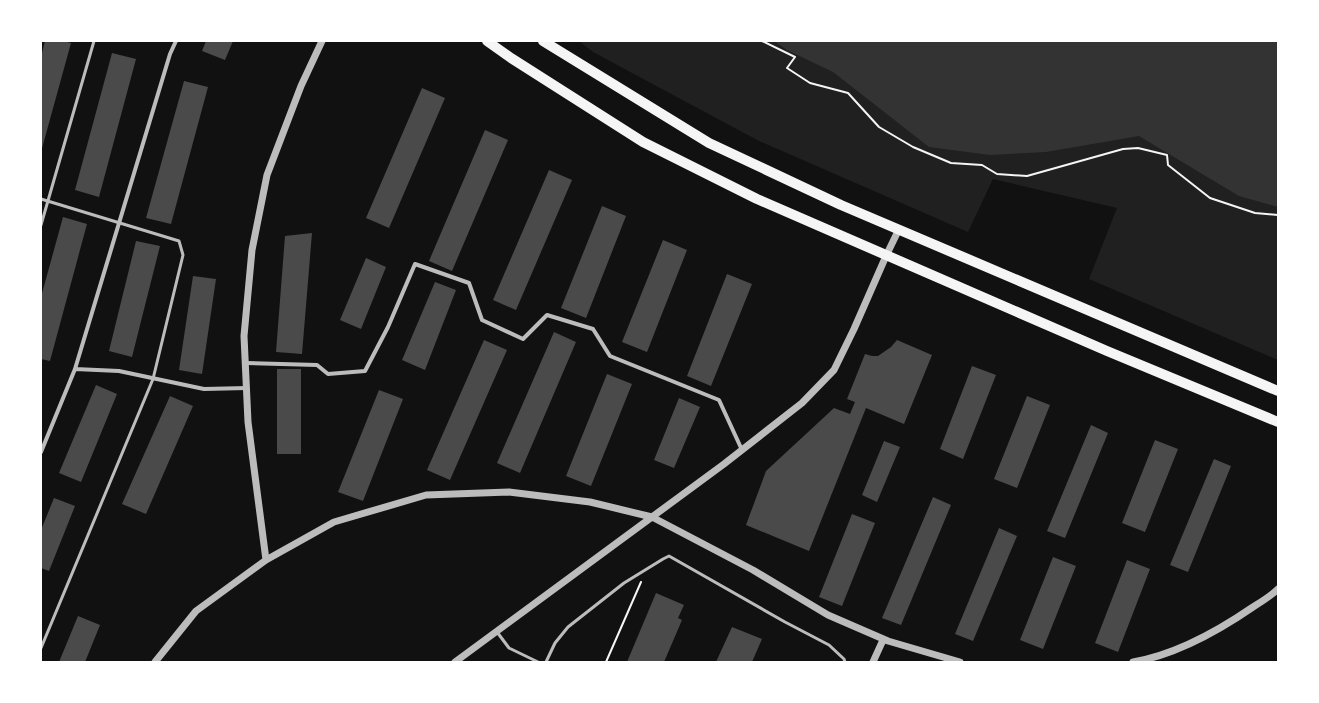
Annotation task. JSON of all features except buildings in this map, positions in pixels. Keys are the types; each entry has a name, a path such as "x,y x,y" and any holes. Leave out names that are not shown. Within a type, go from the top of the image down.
{"main road":[{"path":"487,41 511,58 643,142 757,199 1107,351 1278,422"},
{"path":"543,41 709,143 841,205 1278,391"}],"street":[{"path":"41,452 75,369 170,54 176,41"},
{"path":"266,560 248,422 244,336 252,250 268,175 301,86 322,41"},
{"path":"455,662 742,450 802,403 834,370 899,229"},
{"path":"246,363 317,365 328,374 365,371 388,327 415,264 469,284 482,320 523,339 547,315 593,329 610,356 718,400 742,450"},
{"path":"75,369 119,371 204,389 247,388"},
{"path":"156,662 196,611 266,560 334,522 426,495 509,492 590,502 652,517 753,570 828,615 883,640 960,662"},
{"path":"1133,662 1161,659 1239,617 1278,589"},
{"path":"873,662 883,640"}],"lane":[{"path":"41,225 94,41"},
{"path":"41,199 179,241 183,255 153,379 41,648"},
{"path":"546,662 555,643 568,627 624,583 669,556 785,622 829,645 844,659 845,662"},
{"path":"497,631 509,648 538,662"}],"path":[{"path":"762,41 795,57 787,68 810,83 848,93 879,127 913,147 951,163 982,165 997,174 1027,176 1123,149 1138,148 1167,155 1168,165 1210,198 1255,213 1278,215"},
{"path":"606,662 646,570"}],"shaded area":[{"path":"579,41 1278,41 1278,360 1089,279 1117,208 993,179 968,232 759,141 593,52"},
{"path":"774,41 1278,41 1278,207 1239,196 1139,136 1046,152 990,155 929,147 833,72 787,50"}]}
